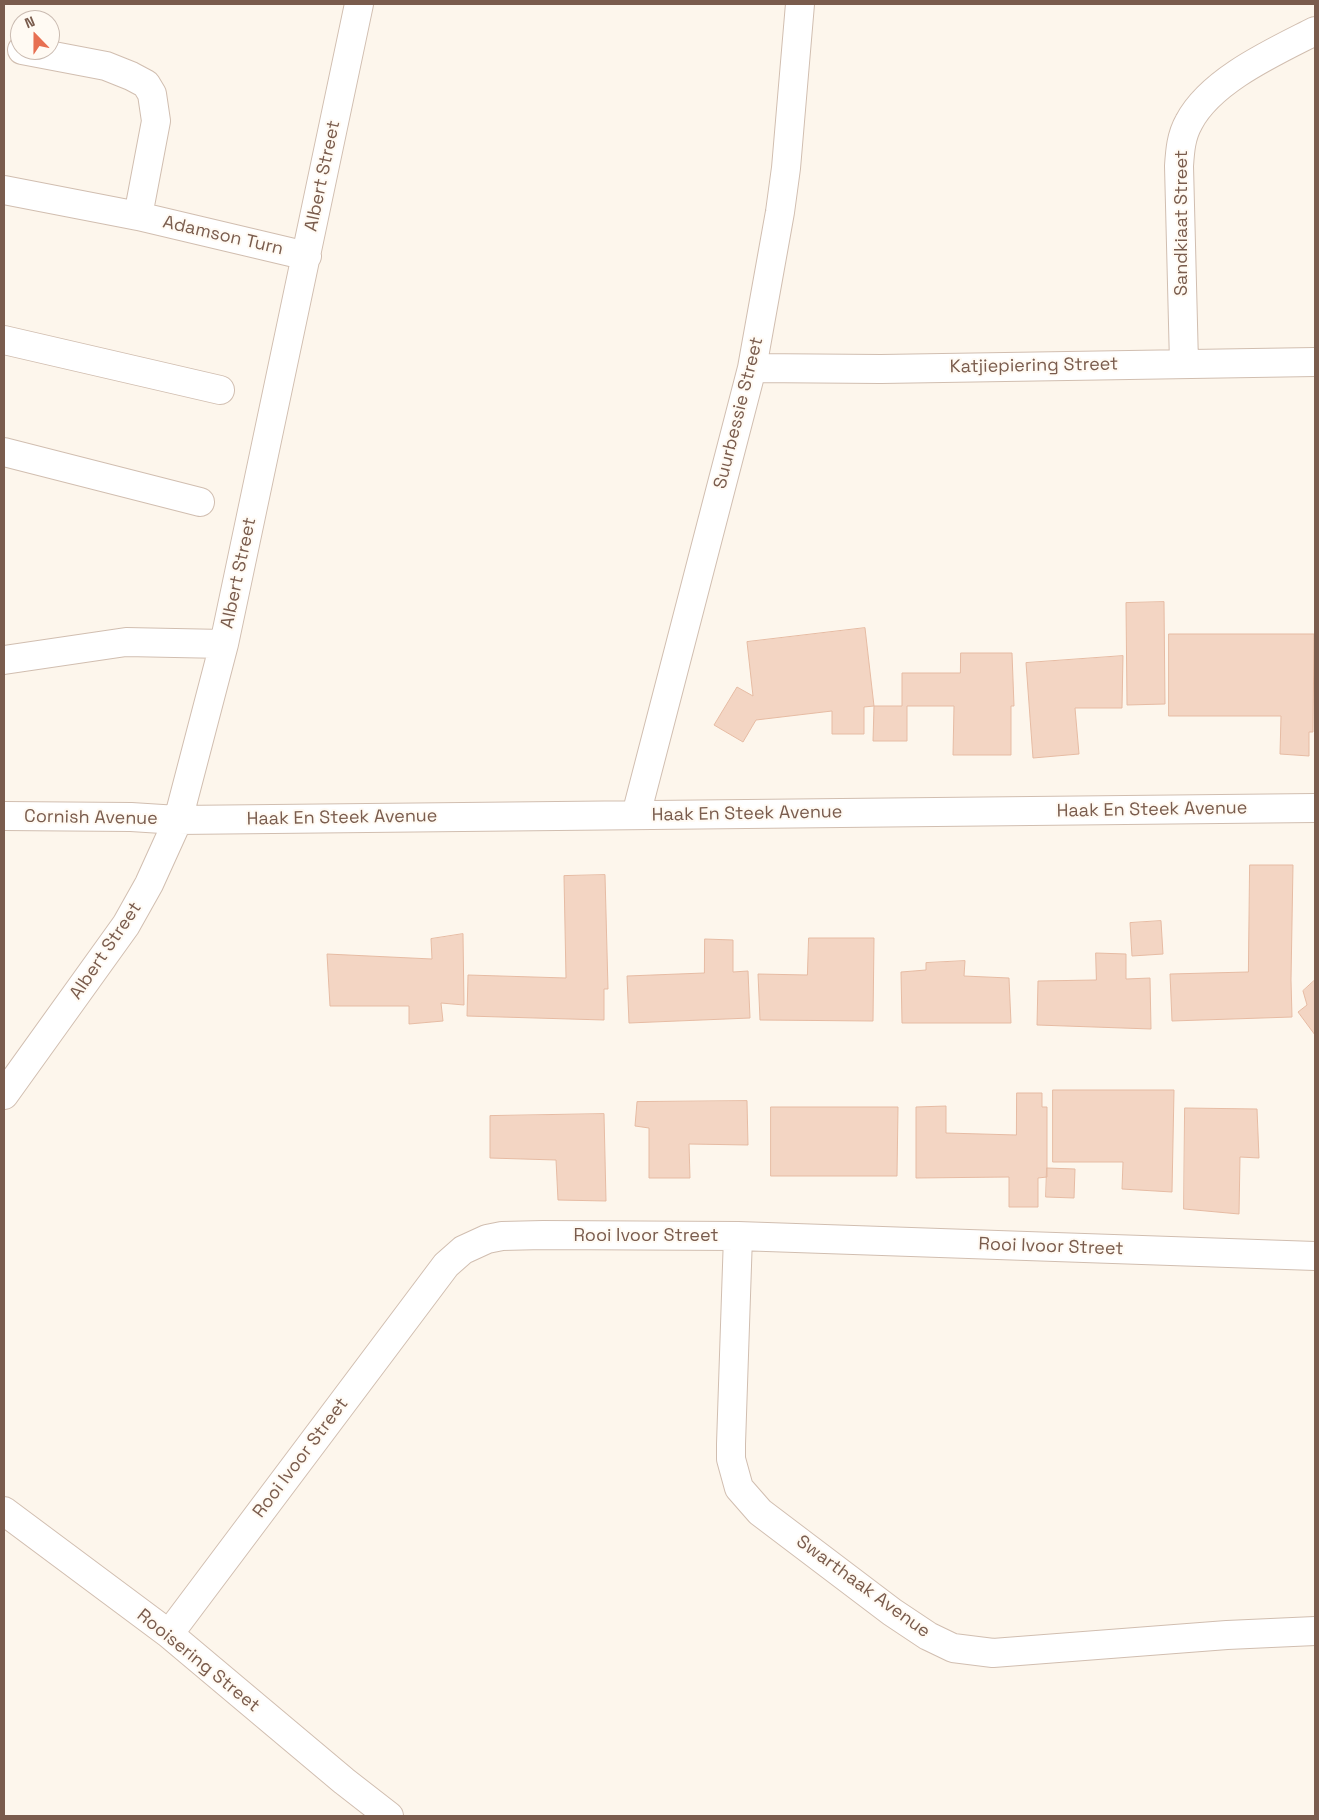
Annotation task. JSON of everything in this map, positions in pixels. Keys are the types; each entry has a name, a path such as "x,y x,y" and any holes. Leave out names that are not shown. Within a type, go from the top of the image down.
{"street":[{"name":"Albert Street","path":"4,1095 126,925 149,884 178,820 224,644 359,4"},
{"name":"Suurbessie Street","path":"636,815 752,368 786,168 800,4"},
{"name":"Sandkiaat Street","path":"1184,363 1179,166 1182,140 1189,121 1221,84 1248,67 1315,32"},
{"name":"Adamson Turn","path":"60,57 106,66 146,84 152,94 156,121 138,216"},
{"name":"Adamson Turn","path":"4,190 138,216 307,256"},
{"path":"4,340 220,390"},
{"name":"Katjiepiering Street","path":"752,368 881,369 1315,362"},
{"path":"4,452 200,502"},
{"path":"4,660 126,642 224,644"},
{"name":"Haak En Steek Avenue","path":"178,820 1315,808"},
{"name":"Cornish Avenue","path":"4,816 131,817 178,820"},
{"name":"Rooi Ivoor Street","path":"169,1634 446,1265 464,1250 487,1240 502,1236 738,1236 1315,1256"},
{"name":"Swarthaak Avenue","path":"738,1236 731,1444 732,1459 739,1488 760,1512 906,1622 928,1636 953,1648 993,1654 1227,1635 1315,1631"},
{"name":"Rooisering Street","path":"4,1511 169,1634 385,1815"}],"building":[{"path":"1164,602 1165,704 1127,705 1126,603"},
{"path":"865,628 874,706 864,707 864,734 832,734 832,711 756,720 743,742 714,725 737,687 753,696 747,642"},
{"path":"1169,634 1314,634 1313,732 1309,732 1309,756 1280,754 1281,716 1169,716"},
{"path":"961,653 1012,653 1014,706 1011,706 1011,755 953,755 954,706 907,706 907,741 873,741 874,706 902,706 902,673 960,673"},
{"path":"1123,656 1122,708 1075,708 1079,754 1033,758 1026,663"},
{"path":"1250,865 1293,865 1292,1017 1172,1021 1170,974 1248,972"},
{"path":"605,875 608,989 604,989 604,1020 467,1016 468,975 566,978 564,876"},
{"path":"1161,921 1163,954 1132,956 1130,923"},
{"path":"463,934 464,1005 441,1003 443,1021 409,1024 409,1006 330,1006 327,954 432,959 431,939"},
{"path":"809,938 874,938 873,1021 760,1020 758,974 807,975"},
{"path":"705,939 733,940 733,972 748,971 750,1018 629,1023 627,976 704,973"},
{"path":"1096,953 1126,954 1126,979 1150,978 1151,1029 1037,1025 1038,981 1096,980"},
{"path":"965,961 964,976 1009,978 1011,1023 902,1023 901,972 926,970 926,963"},
{"path":"1315,980 1315,1035 1298,1012 1307,1005 1303,991"},
{"path":"1053,1090 1174,1090 1172,1192 1122,1189 1123,1162 1053,1162"},
{"path":"1017,1093 1042,1093 1042,1107 1047,1107 1047,1177 1038,1178 1038,1207 1009,1207 1009,1177 916,1178 916,1107 946,1106 946,1133 1016,1135"},
{"path":"747,1101 748,1145 689,1144 690,1178 649,1178 649,1128 635,1126 637,1102"},
{"path":"771,1107 898,1107 897,1176 771,1176"},
{"path":"1185,1108 1257,1109 1259,1158 1240,1157 1239,1214 1184,1209"},
{"path":"604,1114 606,1201 558,1200 556,1160 490,1158 490,1116"},
{"path":"1047,1168 1075,1169 1074,1198 1046,1197"}]}
